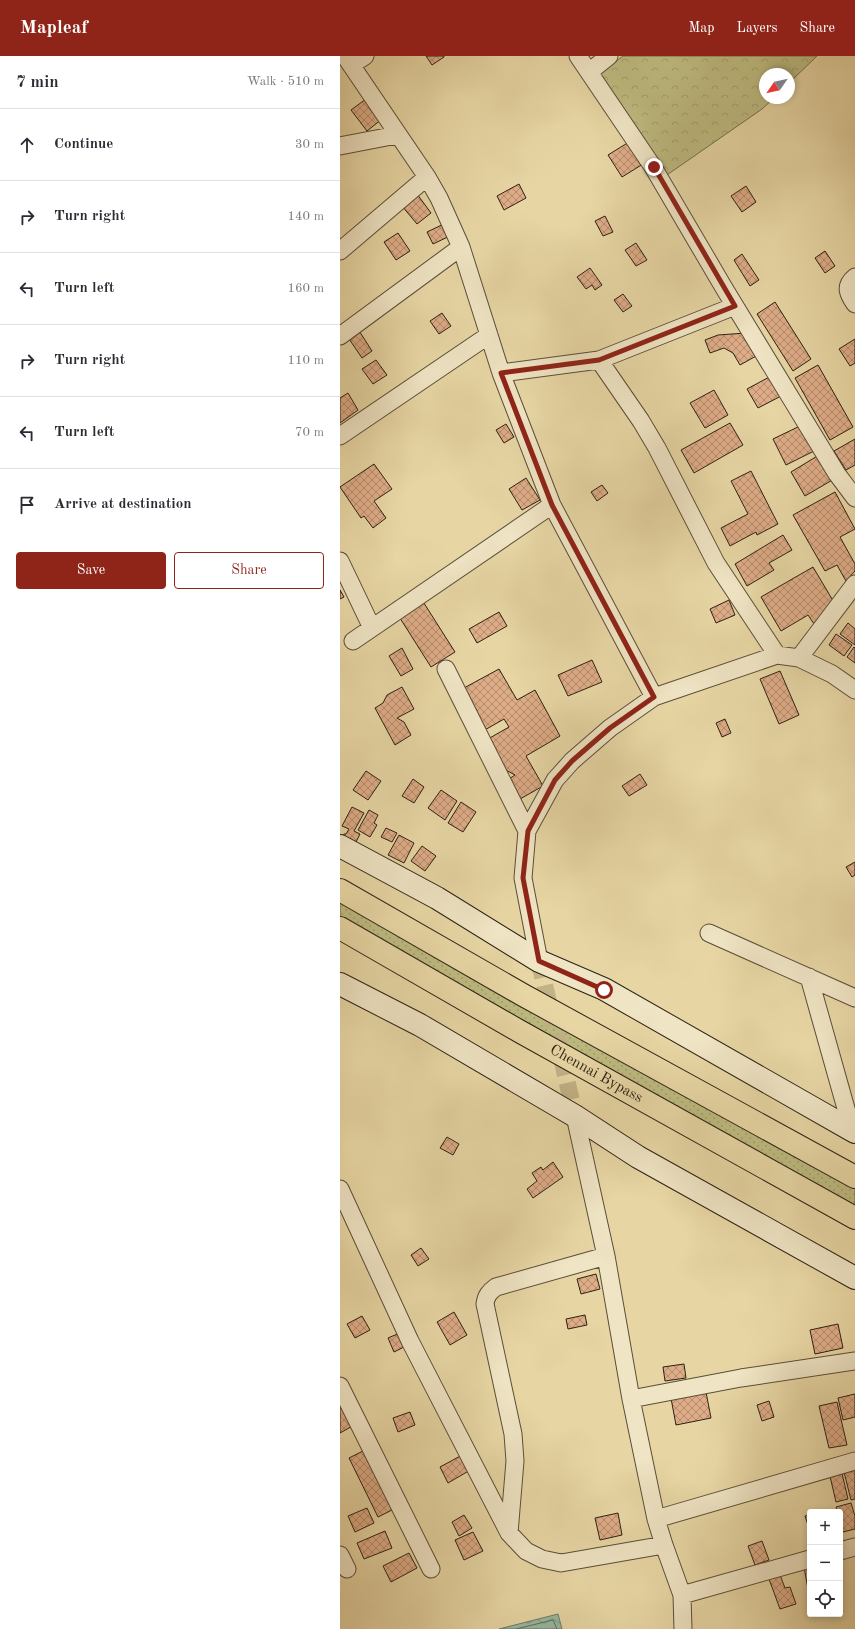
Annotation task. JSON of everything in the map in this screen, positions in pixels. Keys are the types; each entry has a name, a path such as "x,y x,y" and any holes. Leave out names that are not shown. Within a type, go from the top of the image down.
{"highway":[{"path":"340,890 523,995 855,1177"},
{"name":"Chennai Bypass","path":"340,928 519,1031 855,1218"}],"street":[{"path":"365,56 348,60 397,135 427,177 439,198 461,247 501,373 552,505 654,697"},
{"path":"578,56 654,167 735,306 837,474 855,498"},
{"path":"589,72 609,56"},
{"path":"340,146 397,135"},
{"path":"340,251 427,177"},
{"path":"340,336 461,247"},
{"path":"855,277 850,281 848,288 849,294 855,304"},
{"path":"501,373 599,360 735,306"},
{"path":"340,436 488,335"},
{"path":"599,360 641,421 657,448 716,563 777,655"},
{"path":"353,641 552,505"},
{"path":"340,561 372,628"},
{"path":"799,658 855,584"},
{"path":"539,961 523,878 528,831 555,780 572,761 610,728 654,697 777,655 799,658 832,674 855,690"},
{"path":"446,669 528,831"},
{"path":"340,846 438,898 539,961 604,990 854,1131"},
{"path":"709,933 855,998"},
{"path":"808,977 854,1131"},
{"path":"340,984 420,1025 575,1116 638,1157 855,1278"},
{"path":"575,1116 606,1256 631,1399 656,1519 682,1595 683,1629"},
{"path":"340,1189 410,1341 510,1533 526,1551 542,1559 561,1563 664,1545"},
{"path":"510,1533 515,1461 513,1434 485,1304 486,1298 490,1291 496,1287 606,1256"},
{"path":"631,1399 740,1378 855,1360"},
{"path":"340,1386 431,1568"},
{"path":"656,1519 855,1461"},
{"path":"843,1550 855,1547"},
{"path":"682,1595 807,1561"}],"green space":[{"path":"623,56 817,56 795,77 795,68 759,68 759,104 767,104 664,177 599,74"},
{"path":"340,900 855,1188 855,1207 340,917"}],"water":[{"path":"558,1614 562,1629 499,1629"}],"building":[{"path":"426,56 444,56 444,57 432,65"},
{"path":"366,99 382,119 367,131 351,110"},
{"path":"629,142 643,164 622,177 608,155"},
{"path":"519,184 526,198 504,210 497,196"},
{"path":"746,186 756,202 742,212 731,196"},
{"path":"417,194 431,213 417,224 402,206"},
{"path":"605,216 613,232 603,236 595,221"},
{"path":"448,222 454,234 433,244 427,232"},
{"path":"398,233 410,251 396,260 384,242"},
{"path":"636,243 647,260 636,266 625,250"},
{"path":"825,251 835,266 825,273 815,258"},
{"path":"742,254 759,280 750,286 734,260"},
{"path":"590,268 602,285 595,290 592,285 586,289 577,277"},
{"path":"623,294 632,306 623,312 614,300"},
{"path":"775,302 811,359 793,371 757,314"},
{"path":"442,313 451,326 439,334 430,321"},
{"path":"356,326 372,351 362,358 345,333"},
{"path":"746,333 758,355 740,365 733,353 724,348 710,353 705,340 718,335"},
{"path":"855,339 855,363 850,366 839,349"},
{"path":"376,360 387,375 373,384 362,369"},
{"path":"818,365 853,427 830,440 795,378"},
{"path":"773,375 783,395 758,408 747,389"},
{"path":"714,390 728,415 705,428 690,403"},
{"path":"348,393 358,410 340,423 340,398"},
{"path":"730,423 743,445 694,473 681,450"},
{"path":"506,424 514,437 504,443 496,430"},
{"path":"802,425 814,451 786,465 773,439"},
{"path":"855,439 855,465 846,470 834,451"},
{"path":"819,455 834,479 805,496 791,472"},
{"path":"374,464 392,489 374,501 386,518 373,528 364,516 361,518 340,487"},
{"path":"751,471 778,524 757,535 756,532 730,546 721,528 748,514 731,481"},
{"path":"526,478 540,500 522,510 509,489"},
{"path":"602,485 608,493 597,501 591,492"},
{"path":"835,492 855,529 840,537 855,564 855,571 846,581 837,565 825,571 793,515"},
{"path":"783,535 792,550 769,563 774,570 747,586 735,564"},
{"path":"813,567 835,604 814,624 808,615 781,631 761,597"},
{"path":"340,590 344,597 340,599"},
{"path":"422,600 455,652 431,667 398,615"},
{"path":"729,600 735,615 716,623 710,609"},
{"path":"499,612 507,626 477,643 469,629"},
{"path":"848,623 855,629 855,645 840,634"},
{"path":"836,634 852,645 844,656 829,645"},
{"path":"854,647 855,648 855,663 847,657"},
{"path":"402,648 413,669 401,676 389,656"},
{"path":"592,660 602,682 568,696 558,675"},
{"path":"499,669 517,700 535,690 560,736 526,756 543,786 520,799 509,779 515,775 500,767 488,739 509,727 504,719 483,731 473,714 477,711 464,688"},
{"path":"780,671 799,715 779,724 760,679"},
{"path":"402,687 414,709 397,718 404,722 411,735 395,745 375,708 383,703 387,695"},
{"path":"725,719 731,733 722,737 716,723"},
{"path":"366,771 381,781 368,800 353,790"},
{"path":"640,774 647,785 629,796 622,786"},
{"path":"413,779 424,787 414,803 402,796"},
{"path":"441,790 457,801 445,820 428,808"},
{"path":"461,802 476,812 463,832 448,823"},
{"path":"352,807 364,813 354,831 360,834 355,844 342,837 349,829 342,826"},
{"path":"369,810 378,815 374,823 377,825 370,837 358,830"},
{"path":"386,828 397,833 392,842 381,837"},
{"path":"399,835 414,843 404,863 388,855"},
{"path":"422,846 436,856 425,871 411,861"},
{"path":"855,862 855,875 852,877 846,867"},
{"path":"447,1137 459,1144 453,1155 440,1148"},
{"path":"553,1162 563,1177 533,1198 527,1189 537,1181 532,1173 541,1167 543,1170"},
{"path":"421,1248 429,1259 418,1266 411,1255"},
{"path":"596,1274 600,1289 581,1294 577,1279"},
{"path":"454,1312 467,1335 450,1345 437,1322"},
{"path":"585,1315 587,1325 568,1329 566,1319"},
{"path":"362,1316 370,1330 355,1338 347,1324"},
{"path":"838,1324 843,1348 815,1354 810,1330"},
{"path":"402,1332 408,1345 394,1352 388,1338"},
{"path":"684,1364 686,1378 665,1381 663,1367"},
{"path":"705,1387 711,1418 676,1425 670,1393"},
{"path":"340,1393 356,1424 340,1433"},
{"path":"855,1394 855,1417 843,1420 838,1398"},
{"path":"769,1401 774,1417 762,1421 757,1405"},
{"path":"837,1402 847,1445 829,1448 819,1406"},
{"path":"410,1412 415,1425 398,1432 393,1418"},
{"path":"367,1449 396,1508 378,1517 349,1458"},
{"path":"464,1454 472,1469 448,1483 440,1467"},
{"path":"855,1465 855,1499 851,1500 843,1468"},
{"path":"841,1469 848,1499 836,1502 829,1472"},
{"path":"851,1503 855,1516 855,1529 843,1532 843,1509 837,1509 836,1507"},
{"path":"367,1508 374,1523 355,1532 348,1516"},
{"path":"618,1513 622,1535 600,1540 595,1518"},
{"path":"464,1515 472,1528 459,1536 452,1522"},
{"path":"385,1531 392,1548 364,1559 357,1543"},
{"path":"473,1532 483,1551 464,1560 455,1540"},
{"path":"762,1541 769,1560 755,1565 748,1546"},
{"path":"409,1553 417,1568 391,1582 383,1566"},
{"path":"807,1566 807,1584 804,1567"},
{"path":"780,1575 785,1588 790,1587 796,1604 780,1609 769,1579"}],"tunnel":[{"path":"539,961 575,1116"}],"route":[{"path":"604,990 539,961 523,878 528,831 555,780 572,761 610,728 654,697 552,505 501,373 599,360 678,330 735,306 654,167"}]}
